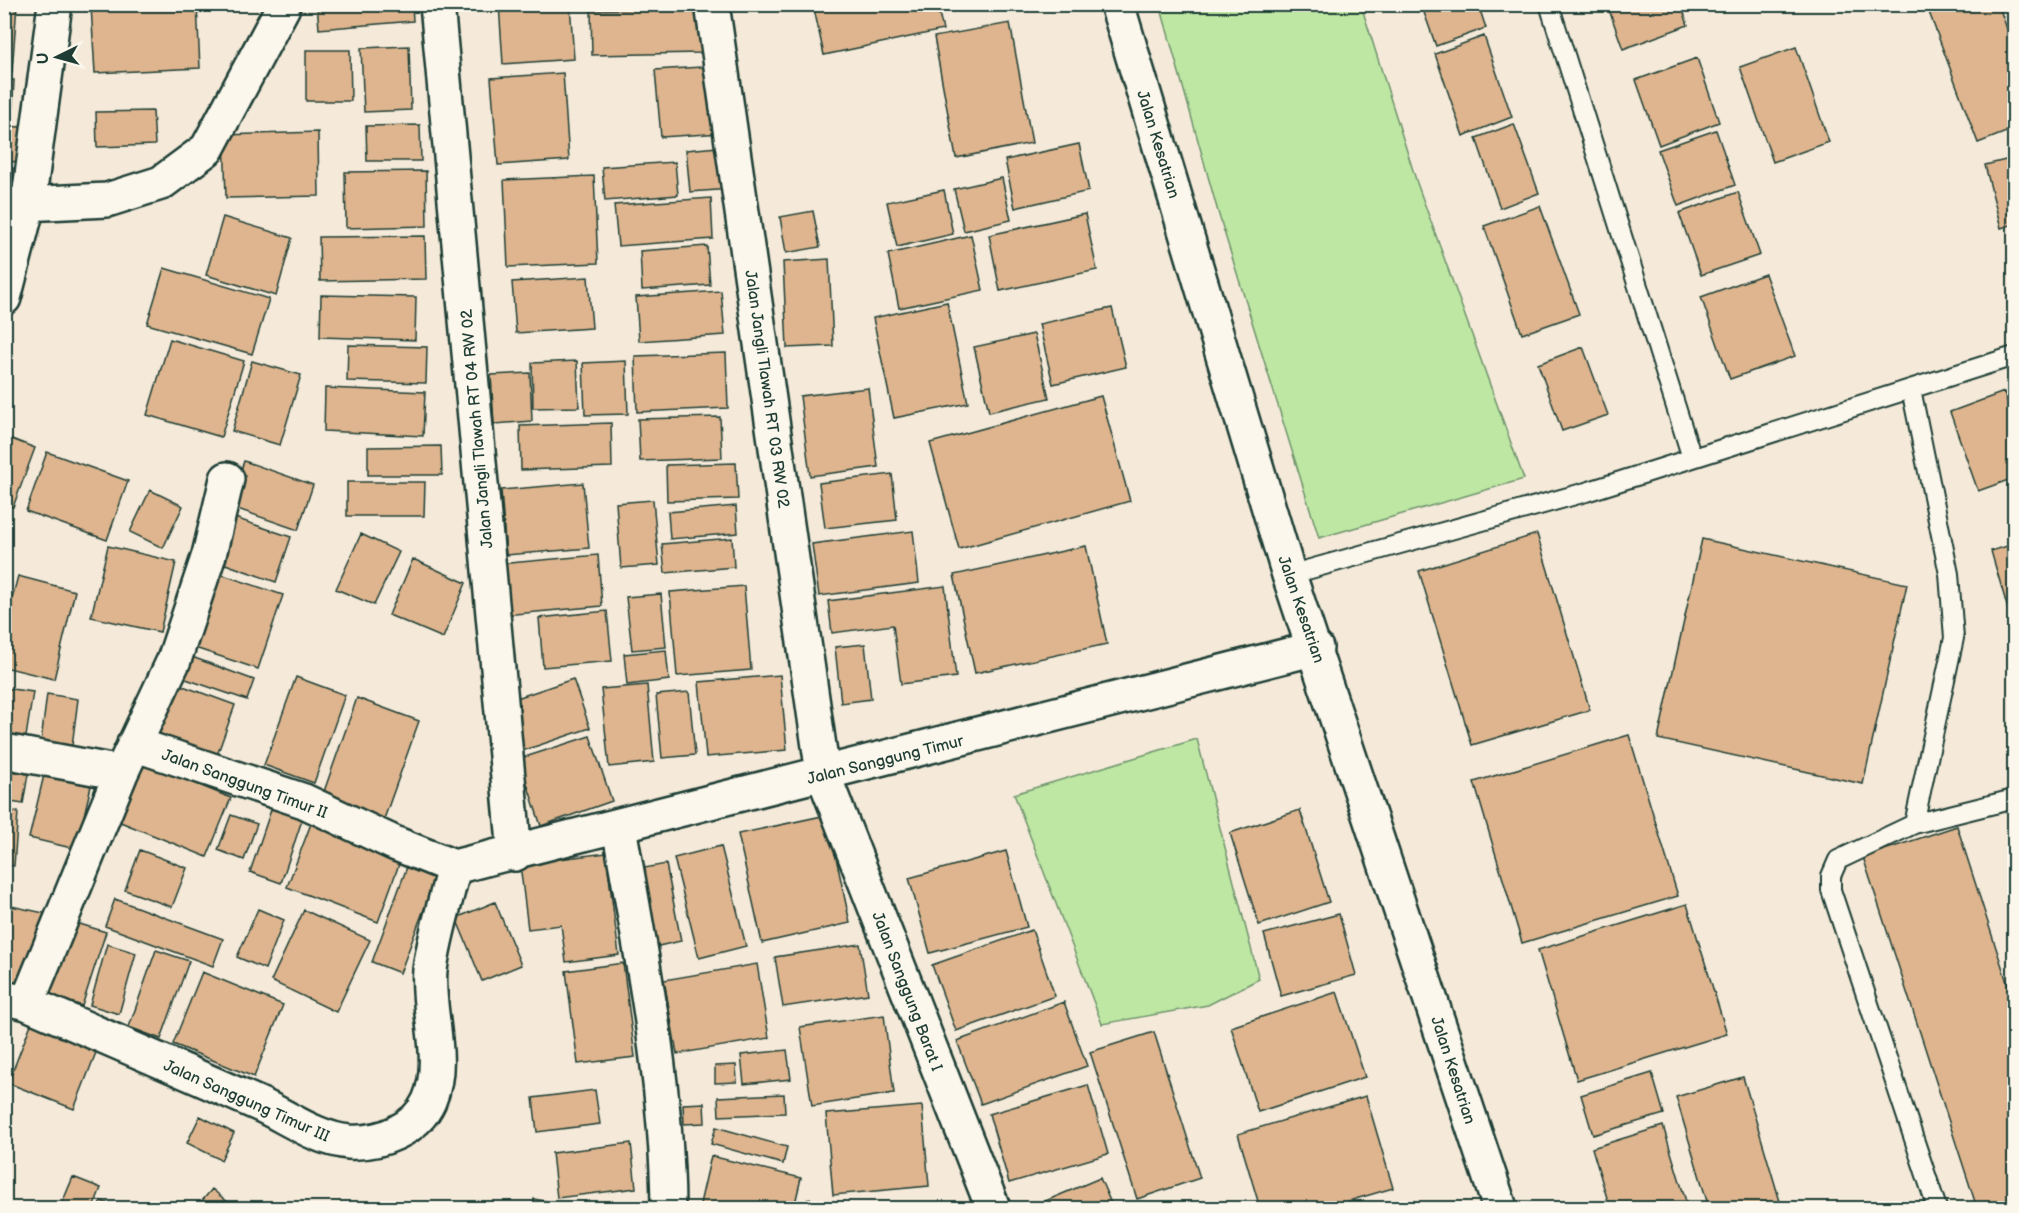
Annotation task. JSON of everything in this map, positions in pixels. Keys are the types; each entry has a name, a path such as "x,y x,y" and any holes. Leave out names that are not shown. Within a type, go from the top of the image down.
{"street":[{"path":"4,298 16,205 55,4"},
{"name":"Jalan Jangli Tlawah RT 04 RW 02","path":"438,4 515,854"},
{"name":"Jalan Jangli Tlawah RT 03 RW 02","path":"712,4 823,774"},
{"name":"Jalan Kesatrian","path":"1117,4 1289,575 1316,648 1500,1209"},
{"path":"16,205 107,200 118,197 160,183 207,149 283,7"},
{"path":"16,1001 174,660 209,555 227,479"},
{"name":"Jalan Sanggung Timur","path":"454,867 515,854 1316,648"},
{"name":"Jalan Sanggung Timur II","path":"4,751 128,758 304,801 394,843 454,867"},
{"name":"Jalan Sanggung Barat I","path":"823,774 993,1209"},
{"path":"619,827 642,957 667,1156 668,1209"},
{"name":"Jalan Sanggung Timur III","path":"16,1001 262,1106 327,1138 349,1142 391,1136 411,1123 428,1103 434,1084 436,1063 430,969 454,867"}],"lane":[{"path":"1549,4 1692,458"},
{"path":"1289,575 1586,492 2014,356"},
{"path":"1911,388 1949,574 1954,639 1914,824"},
{"path":"1937,1209 1831,890 1831,876 1838,860 1914,824 2014,799"}],"green space":[{"path":"1160,5 1361,5 1417,183 1524,479 1319,538 1218,212"},
{"path":"1197,739 1259,979 1208,1005 1102,1024 1014,794"}],"building":[{"path":"4,4 17,4 12,73 4,72"},
{"path":"197,4 200,68 95,73 91,6"},
{"path":"317,4 412,4 413,21 319,29"},
{"path":"499,4 570,4 574,59 503,64"},
{"path":"813,4 937,4 943,30 824,55"},
{"path":"1421,4 1478,4 1486,28 1436,46"},
{"path":"1607,4 1681,4 1688,25 1623,49"},
{"path":"1926,4 1998,4 2014,48 2014,129 1978,143"},
{"path":"700,8 701,53 592,55 591,10"},
{"path":"1010,23 1032,143 956,158 934,37"},
{"path":"1484,36 1512,117 1463,136 1435,54"},
{"path":"409,46 411,110 364,112 361,48"},
{"path":"1796,47 1829,142 1773,162 1740,67"},
{"path":"306,50 350,50 351,101 306,101"},
{"path":"1697,58 1719,122 1659,145 1636,80"},
{"path":"717,66 722,133 661,137 655,70"},
{"path":"563,73 569,160 498,165 491,78"},
{"path":"4,80 14,80 12,119 4,118"},
{"path":"153,111 155,145 97,147 96,112"},
{"path":"1514,124 1539,193 1500,208 1476,138"},
{"path":"420,125 421,161 367,161 366,126"},
{"path":"4,126 21,127 19,162 4,161"},
{"path":"1716,130 1735,185 1678,206 1658,150"},
{"path":"318,132 319,196 226,198 224,135"},
{"path":"1079,144 1089,191 1015,208 1005,160"},
{"path":"728,146 731,189 690,192 686,150"},
{"path":"2014,158 2014,224 2001,228 1985,165"},
{"path":"675,162 678,195 605,201 602,167"},
{"path":"4,167 13,168 12,197 4,197"},
{"path":"426,171 427,226 346,228 345,172"},
{"path":"594,176 598,263 508,267 504,180"},
{"path":"1002,178 1011,220 964,231 954,189"},
{"path":"944,190 953,234 897,247 887,202"},
{"path":"1738,192 1760,255 1701,275 1679,213"},
{"path":"711,198 713,239 618,246 614,205"},
{"path":"1540,206 1579,314 1522,334 1484,226"},
{"path":"813,211 820,247 786,253 780,217"},
{"path":"1085,214 1097,270 1000,291 989,235"},
{"path":"223,217 292,238 276,296 206,275"},
{"path":"971,235 983,290 899,308 888,254"},
{"path":"425,236 426,279 320,281 319,237"},
{"path":"707,246 710,285 642,290 640,251"},
{"path":"829,259 833,346 787,348 783,262"},
{"path":"164,268 269,299 252,354 147,324"},
{"path":"1765,274 1795,356 1730,379 1701,297"},
{"path":"588,277 592,328 516,333 512,282"},
{"path":"721,291 725,335 639,341 636,297"},
{"path":"321,295 416,297 415,340 320,337"},
{"path":"947,302 968,403 894,418 873,318"},
{"path":"1112,308 1126,367 1053,384 1039,324"},
{"path":"1034,334 1049,398 989,412 974,347"},
{"path":"170,339 244,361 221,437 147,415"},
{"path":"348,345 427,347 426,383 347,381"},
{"path":"1583,347 1608,415 1562,431 1538,364"},
{"path":"726,353 728,408 637,412 635,356"},
{"path":"252,361 301,375 280,445 232,431"},
{"path":"577,361 579,407 533,408 532,363"},
{"path":"626,361 628,414 585,415 583,363"},
{"path":"530,373 532,421 494,424 491,375"},
{"path":"325,388 425,392 423,436 324,431"},
{"path":"868,388 878,467 810,476 800,396"},
{"path":"2004,392 2014,422 2014,478 1978,491 1950,412"},
{"path":"1101,396 1130,501 959,549 930,443"},
{"path":"720,417 722,458 640,461 638,419"},
{"path":"611,423 612,467 521,470 520,426"},
{"path":"4,436 35,448 13,507 4,504"},
{"path":"441,446 442,475 368,475 368,447"},
{"path":"47,452 128,481 107,540 26,511"},
{"path":"244,461 313,485 298,530 229,506"},
{"path":"736,463 738,499 667,501 666,465"},
{"path":"892,474 897,520 825,528 819,483"},
{"path":"347,482 425,482 424,516 347,516"},
{"path":"583,483 589,548 506,555 501,490"},
{"path":"150,490 183,506 163,548 130,532"},
{"path":"653,500 659,565 621,568 616,503"},
{"path":"736,506 738,533 670,539 668,512"},
{"path":"232,517 291,537 276,582 217,561"},
{"path":"913,531 919,583 819,596 812,544"},
{"path":"361,534 399,552 374,605 336,589"},
{"path":"1537,534 1590,710 1472,745 1419,571"},
{"path":"732,538 734,567 665,573 662,544"},
{"path":"1702,539 1907,584 1863,784 1658,739"},
{"path":"2014,544 2014,630 1991,551"},
{"path":"108,546 176,562 160,632 91,617"},
{"path":"1086,546 1107,644 975,673 954,575"},
{"path":"598,555 602,606 504,615 499,564"},
{"path":"413,559 466,583 443,638 389,615"},
{"path":"214,572 283,595 258,669 189,646"},
{"path":"18,576 75,591 54,679 4,667 4,629"},
{"path":"744,586 751,670 677,676 670,592"},
{"path":"945,586 956,677 901,684 893,625 832,633 828,601"},
{"path":"661,594 666,647 632,650 626,597"},
{"path":"607,611 612,661 543,667 539,618"},
{"path":"865,644 871,699 841,703 835,647"},
{"path":"666,650 669,680 627,685 624,654"},
{"path":"184,654 254,680 247,700 177,676"},
{"path":"780,675 787,750 706,757 699,682"},
{"path":"296,677 345,695 314,783 264,765"},
{"path":"573,679 590,728 522,751 505,702"},
{"path":"172,682 235,705 215,761 152,738"},
{"path":"647,685 654,762 609,767 601,689"},
{"path":"4,688 33,692 25,743 4,740"},
{"path":"689,692 695,755 662,758 656,695"},
{"path":"47,694 78,699 72,746 41,741"},
{"path":"357,698 419,721 384,819 322,797"},
{"path":"1629,735 1678,896 1522,943 1474,782"},
{"path":"590,736 612,801 541,826 519,759"},
{"path":"142,762 231,798 207,857 118,821"},
{"path":"5,770 28,774 23,804 4,801"},
{"path":"44,775 91,786 76,849 29,838"},
{"path":"273,804 304,814 281,883 250,872"},
{"path":"1300,810 1329,902 1259,925 1230,833"},
{"path":"4,811 18,812 14,866 4,865"},
{"path":"231,815 257,824 244,860 218,850"},
{"path":"827,815 850,923 762,943 738,834"},
{"path":"312,821 402,856 378,922 287,887"},
{"path":"1957,826 2014,1004 2014,1208 1977,1208 1863,857"},
{"path":"721,846 746,946 699,958 674,858"},
{"path":"140,850 187,868 172,907 125,890"},
{"path":"1006,851 1027,927 930,953 909,878"},
{"path":"606,853 619,955 566,962 561,925 528,929 520,864"},
{"path":"666,864 681,941 654,947 639,869"},
{"path":"407,867 436,877 400,973 372,962"},
{"path":"115,899 223,939 213,966 105,926"},
{"path":"495,902 521,965 482,981 456,918"},
{"path":"1687,904 1727,1034 1577,1080 1538,950"},
{"path":"11,906 44,913 26,989 4,985 4,936"},
{"path":"258,909 284,920 265,969 237,957"},
{"path":"304,910 370,940 336,1012 271,981"},
{"path":"1339,914 1356,975 1281,996 1264,934"},
{"path":"70,921 106,932 82,1006 47,994"},
{"path":"1032,930 1055,996 956,1031 932,965"},
{"path":"107,944 136,953 119,1014 90,1005"},
{"path":"860,944 868,994 783,1007 775,957"},
{"path":"156,950 189,961 161,1039 129,1027"},
{"path":"623,963 635,1057 578,1064 566,971"},
{"path":"757,964 769,1038 677,1054 664,980"},
{"path":"202,972 283,1005 254,1077 173,1044"},
{"path":"1337,992 1365,1077 1258,1112 1231,1027"},
{"path":"1064,1002 1087,1066 981,1104 957,1041"},
{"path":"884,1015 894,1093 812,1106 800,1027"},
{"path":"31,1024 97,1050 74,1109 8,1083"},
{"path":"1154,1032 1200,1178 1137,1199 1090,1052"},
{"path":"787,1050 791,1079 744,1084 741,1055"},
{"path":"736,1065 737,1082 715,1083 715,1066"},
{"path":"1652,1073 1664,1114 1593,1135 1581,1095"},
{"path":"1743,1077 1782,1208 1709,1208 1676,1097"},
{"path":"1088,1085 1108,1154 1009,1183 989,1114"},
{"path":"595,1090 600,1124 537,1132 533,1098"},
{"path":"784,1094 785,1113 719,1116 718,1097"},
{"path":"1366,1096 1393,1188 1325,1208 1260,1208 1238,1134"},
{"path":"704,1103 705,1123 684,1124 683,1104"},
{"path":"922,1106 929,1186 833,1195 826,1114"},
{"path":"200,1116 234,1133 221,1160 187,1143"},
{"path":"1663,1126 1688,1208 1610,1208 1592,1148"},
{"path":"716,1127 787,1147 783,1164 711,1144"},
{"path":"631,1143 636,1188 557,1198 552,1153"},
{"path":"711,1156 801,1178 794,1208 699,1208"},
{"path":"73,1177 101,1188 93,1208 60,1208"},
{"path":"1100,1178 1113,1208 1037,1208 1036,1205"},
{"path":"212,1189 235,1208 196,1208"},
{"path":"534,1199 582,1208 532,1208"},
{"path":"808,1199 862,1208 806,1208"},
{"path":"101,1201 121,1208 98,1208"}]}
